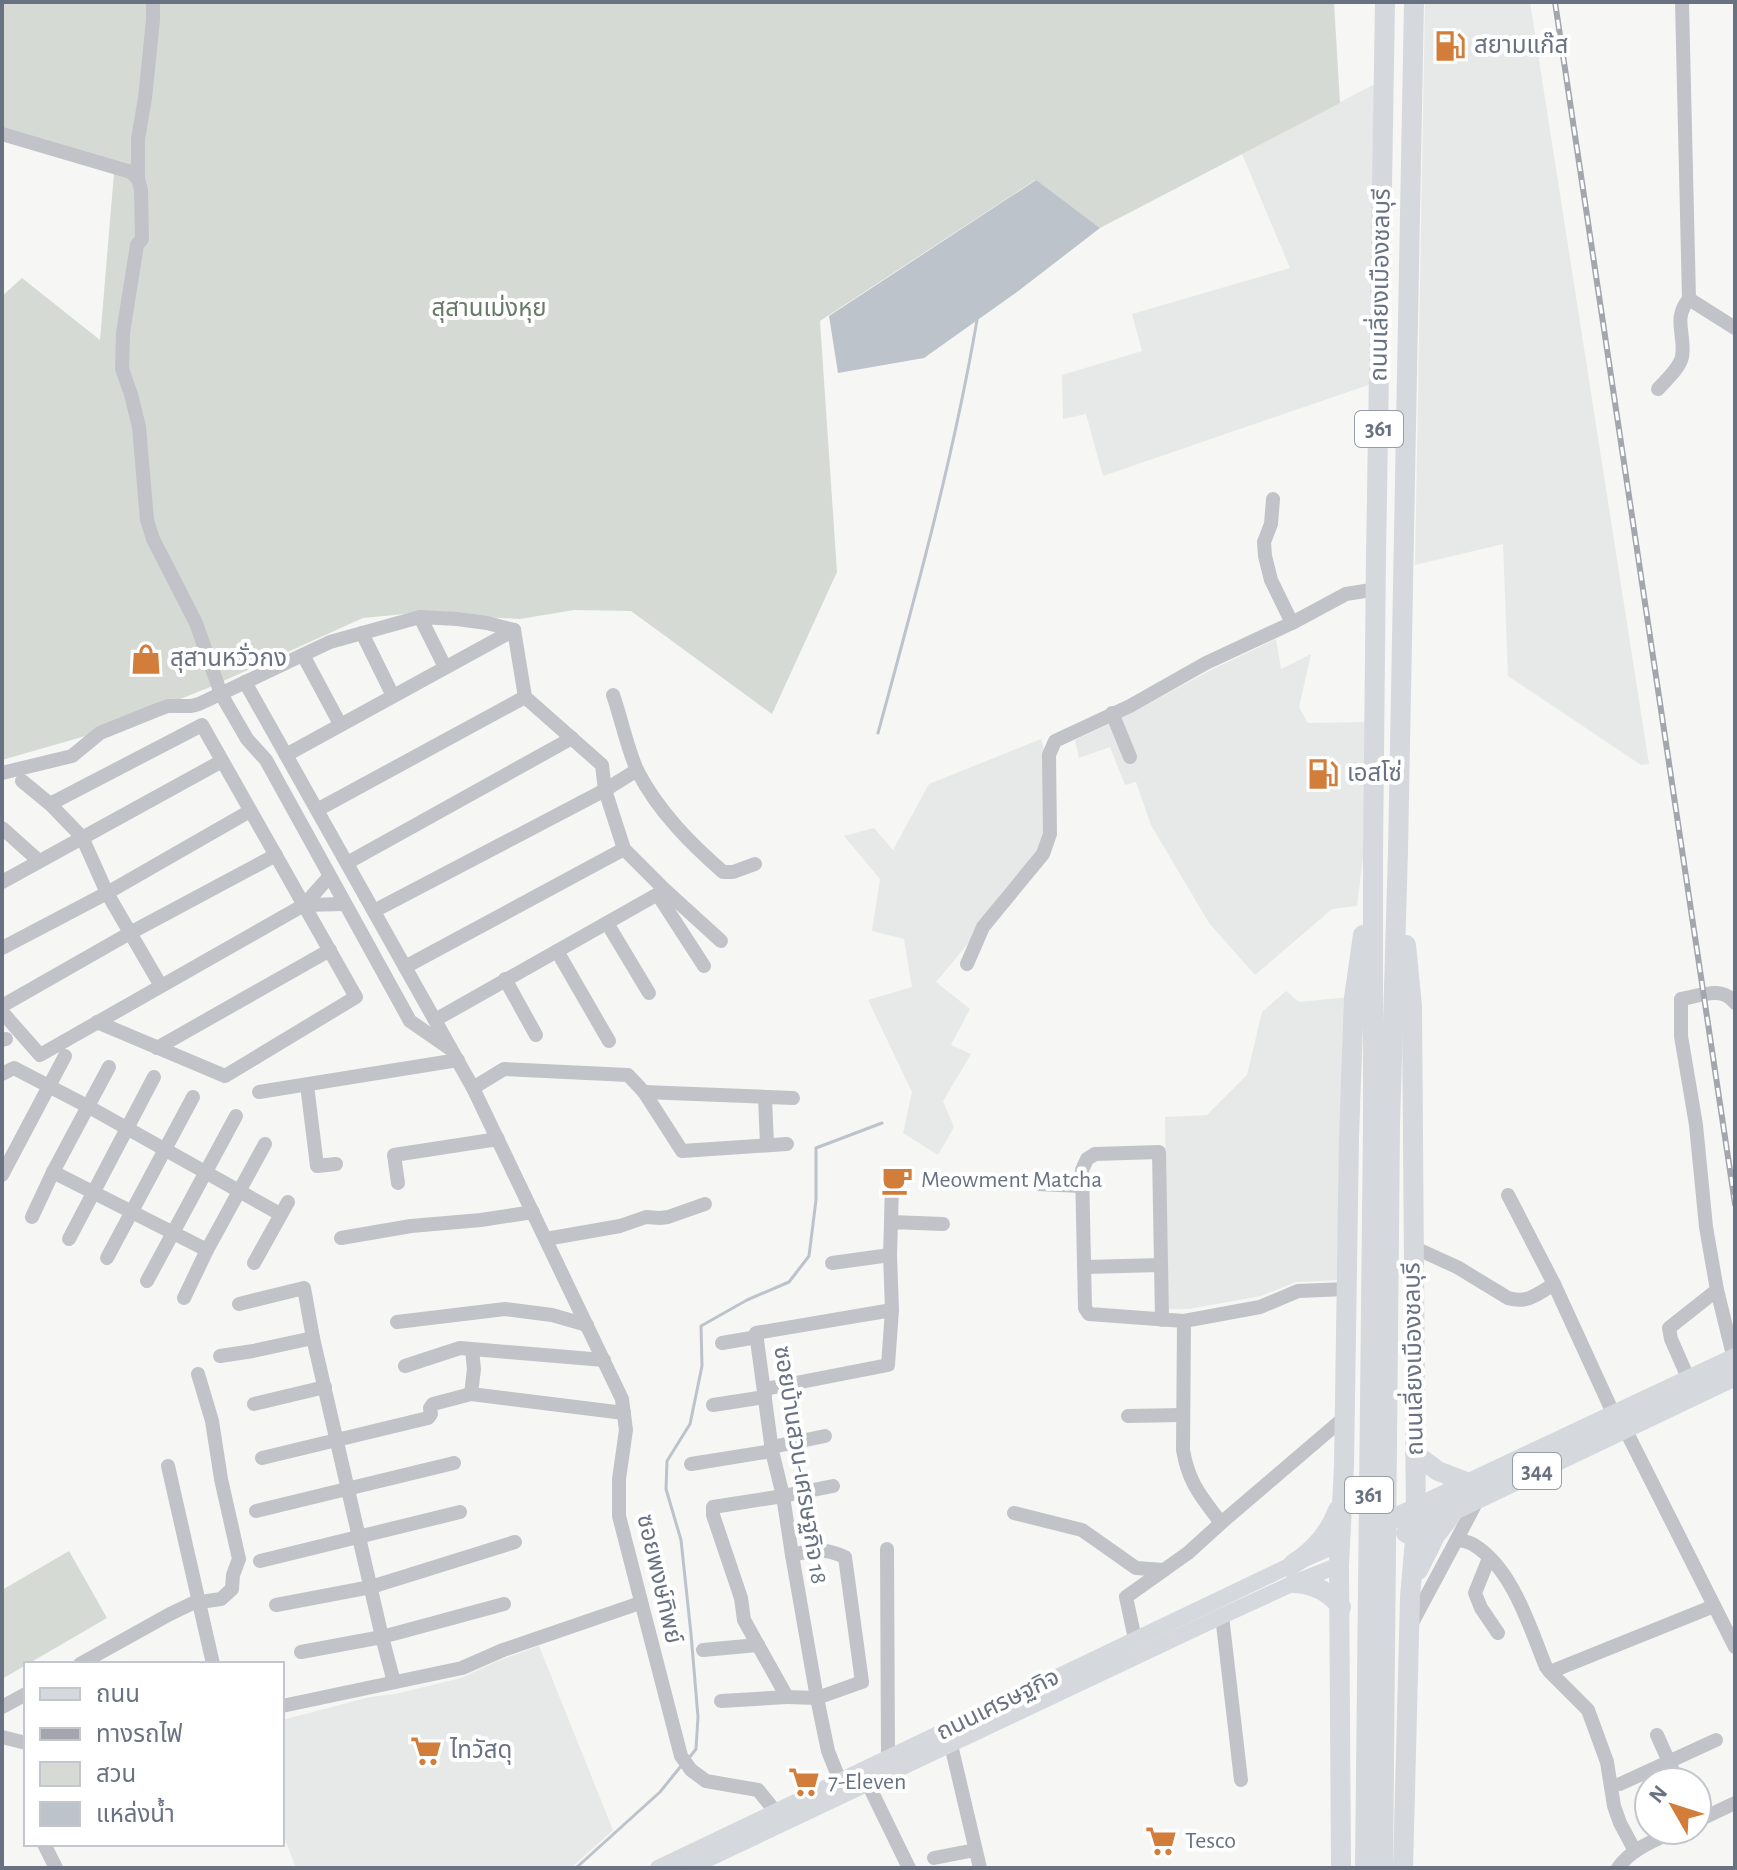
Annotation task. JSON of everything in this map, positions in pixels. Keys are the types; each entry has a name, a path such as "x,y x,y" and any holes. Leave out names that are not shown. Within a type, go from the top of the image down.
{"highway":[{"name":"ถนนเลี่ยงเมืองชลบุรี","path":"1383,1868 1382,1124 1373,855 1385,2"},
{"name":"ถนนเลี่ยงเมืองชลบุรี","path":"1365,1868 1382,1124 1398,851 1414,2"},
{"name":"ถนนเลี่ยงเมืองชลบุรี","path":"1398,851 1412,1006 1416,1518 1410,1597 1403,1868"},
{"name":"ถนนเลี่ยงเมืองชลบุรี","path":"1341,1868 1340,1554 1349,1137 1354,998 1373,855"},
{"name":"344","path":"1340,1554 1735,1364"},
{"name":"344","path":"1619,1422 1689,1380 1735,1364"},
{"path":"1344,1465 1350,1478 1361,1488 1375,1492 1390,1489 1402,1481 1415,1454 1474,1491"},
{"name":"344","path":"1416,1518 1456,1510 1474,1491"},
{"path":"1342,1495 1329,1530 1294,1573 1329,1594 1341,1607 1356,1588 1379,1580 1391,1583 1410,1597 1426,1550 1456,1510"}],"main road":[{"name":"ถนนเศรษฐกิจ","path":"689,1868 951,1745 1135,1639 1340,1554"},
{"name":"ถนนเศรษฐกิจ","path":"658,1868 888,1757 1222,1616 1294,1573"}],"street":[{"path":"153,2 145,98 138,139 142,239 137,245 125,318 122,369 139,427 147,520 165,565 196,623 221,694 247,739 266,760 410,1021 455,1056"},
{"path":"1658,389 1682,358 1680,314 1689,299 1682,2"},
{"path":"2,134 131,172 138,179"},
{"path":"1689,299 1735,328"},
{"path":"1273,499 1271,524 1264,542 1265,556 1271,580 1292,623"},
{"path":"967,964 983,927 1043,854 1050,834 1049,755 1055,741 1346,594 1377,589"},
{"path":"2,773 72,756 100,733 168,706 199,704 330,642 362,633 420,617 487,623 514,630"},
{"path":"420,617 445,667"},
{"path":"286,755 514,630"},
{"path":"514,630 525,697 602,765 605,790 624,849 662,892 721,941"},
{"path":"362,633 393,696"},
{"path":"303,655 340,724"},
{"name":"ซอยพงษ์ทิพย์","path":"245,682 473,1088 622,1399 626,1430 619,1479 619,1516 681,1756 691,1770 706,1781 758,1790 775,1811"},
{"path":"613,695 637,770 664,814 723,872 733,872 755,864"},
{"path":"317,810 525,697"},
{"path":"1112,713 1130,757"},
{"path":"50,804 202,725 356,997 225,1076 97,1022"},
{"path":"347,863 572,738"},
{"path":"2,882 222,761"},
{"path":"374,911 605,790 637,770"},
{"path":"22,781 82,837 107,893 161,986"},
{"path":"2,948 107,893 250,811"},
{"path":"2,828 39,861"},
{"path":"405,967 624,849"},
{"path":"2,1006 276,855"},
{"path":"2,1012 40,1055 304,905 329,877"},
{"path":"435,1020 662,892"},
{"path":"662,892 704,966"},
{"path":"304,905 344,904"},
{"path":"607,923 649,993"},
{"path":"157,1048 330,950"},
{"path":"557,951 609,1041"},
{"path":"505,979 536,1035"},
{"path":"1735,1003 1722,992 1681,999 1680,1006 1681,1036 1696,1125 1706,1227 1735,1364"},
{"path":"2,1175 65,1056"},
{"path":"259,1092 455,1056"},
{"path":"32,1217 109,1067"},
{"path":"2,1074 14,1068 240,1191 284,1208 254,1263"},
{"path":"473,1088 504,1069 628,1075 644,1092 682,1151 787,1144"},
{"path":"69,1239 154,1077"},
{"path":"307,1085 317,1166 336,1164"},
{"path":"644,1092 793,1098"},
{"path":"107,1258 193,1097"},
{"path":"765,1097 767,1145"},
{"path":"147,1281 236,1116"},
{"path":"398,1183 394,1155 498,1139"},
{"path":"184,1298 265,1144"},
{"path":"1162,1320 1159,1152 1095,1154 1084,1163 1082,1170 1085,1308 1089,1314 1162,1320 1184,1321 1260,1307 1298,1291 1346,1289"},
{"path":"53,1172 207,1250"},
{"path":"713,1405 888,1365 892,1310 892,1182"},
{"path":"1037,1184 1082,1186"},
{"path":"1508,1195 1619,1422 1735,1647"},
{"path":"546,1239 620,1226 646,1217 668,1217 705,1204"},
{"path":"341,1238 411,1226 533,1212"},
{"path":"891,1222 943,1224"},
{"path":"1413,1247 1457,1267 1517,1301 1529,1300 1554,1284"},
{"path":"832,1263 890,1255"},
{"path":"1085,1267 1161,1265"},
{"path":"239,1304 304,1288 394,1682"},
{"path":"1689,1380 1669,1328 1717,1290"},
{"path":"397,1322 505,1309 552,1315 587,1325"},
{"name":"ซอยบ้านสวน-เศรษฐกิจ 18","path":"840,1781 828,1751 817,1698 783,1496 772,1449 756,1333 892,1310"},
{"path":"1184,1321 1183,1450 1186,1470 1221,1523"},
{"path":"722,1343 757,1337"},
{"path":"220,1356 313,1338"},
{"path":"405,1366 460,1348 604,1360"},
{"path":"471,1394 474,1369 472,1350"},
{"path":"84,1662 170,1614 198,1602 221,1599 232,1589 239,1559 212,1421 198,1374"},
{"path":"254,1404 325,1387"},
{"path":"262,1458 428,1418 433,1404 471,1394 624,1413"},
{"path":"1128,1416 1183,1415"},
{"path":"1135,1639 1126,1597 1188,1553 1345,1417"},
{"path":"691,1464 825,1436"},
{"path":"256,1511 454,1463"},
{"path":"168,1466 213,1662"},
{"path":"787,1697 744,1620 741,1598 713,1507 833,1486"},
{"path":"1409,1629 1457,1539 1474,1491"},
{"path":"260,1561 460,1512"},
{"path":"1014,1513 1082,1530 1136,1568 1164,1570"},
{"path":"1457,1539 1473,1544 1504,1576 1520,1604 1546,1667 1588,1710 1607,1762 1614,1806 1635,1851"},
{"path":"276,1605 371,1587 515,1542"},
{"path":"792,1555 820,1549 845,1557 862,1682"},
{"path":"887,1549 888,1757"},
{"path":"1489,1558 1475,1593 1498,1633"},
{"path":"284,1706 462,1668 503,1650 640,1603"},
{"path":"301,1652 382,1637 504,1604"},
{"path":"1550,1672 1714,1606"},
{"path":"1222,1616 1241,1780"},
{"path":"703,1650 758,1645"},
{"path":"721,1701 817,1698 888,1676"},
{"path":"2,1707 24,1695"},
{"path":"1657,1735 1671,1766"},
{"path":"2,1737 24,1742"},
{"path":"1620,1784 1716,1740"},
{"path":"951,1745 980,1868"},
{"path":"868,1784 909,1868"},
{"path":"1713,1813 1735,1803"},
{"path":"45,1846 56,1868"},
{"path":"1618,1868 1635,1851 1645,1846"},
{"path":"934,1858 975,1850"}],"shaded area":[{"path":"1425,2 1530,2 1649,764 1641,765 1508,676 1503,544 1415,565"},
{"path":"1384,79 1380,381 1103,476 1086,414 1063,419 1062,375 1142,351 1132,314 1290,268 1242,154"},
{"path":"1276,639 1281,669 1311,654 1299,707 1308,723 1366,722 1364,850 1357,906 1332,909 1255,975 1209,923 1151,825 1136,782 1125,785 1110,747 1079,758 1075,740"},
{"path":"1041,739 1045,753 1046,831 1039,850 980,921 972,939 936,982 970,1009 951,1045 971,1054 943,1101 954,1127 938,1155 903,1133 912,1092 868,1000 912,987 904,939 872,931 880,879 844,836 874,828 893,850 929,784"},
{"path":"1286,991 1299,1002 1350,997 1342,1280 1296,1282 1261,1296 1189,1309 1168,1309 1165,1117 1207,1115 1247,1075 1262,1012"},
{"name":"ไทวัสดุ","path":"539,1646 613,1830 571,1868 296,1868 284,1837 284,1719 461,1678"}],"green space":[{"name":"สุสานเม่งหุย","path":"2,2 1334,2 1340,103 1100,228 1035,180 820,321 837,572 772,714 631,611 574,610 520,619 415,613 363,618 208,688 89,735 2,760 2,296 22,278 100,340 114,173 2,141"},
{"path":"69,1551 107,1618 31,1662 24,1662 24,1666 2,1679 2,1590"}],"water":[{"path":"1036,180 1100,228 924,358 838,373 829,316"}],"waterway":[{"path":"878,733 945,476 977,320"},
{"path":"689,1758 696,1749 698,1717 691,1634 681,1540 666,1489 667,1461 690,1424 702,1366 701,1326 747,1300 789,1282 809,1256 816,1200 816,1148 882,1123"},
{"path":"576,1868 660,1792 681,1766"}],"railway":[{"path":"1555,2 1735,1204"}],"place":[{"name":"สยามแก๊ส","path":"1450,46"},
{"name":"สุสานหวั่วกง","path":"146,659"},
{"name":"เอสโซ่","path":"1323,774"},
{"name":"Meowment Matcha","path":"897,1180"},
{"name":"ไทวัสดุ","path":"426,1751"},
{"name":"7-Eleven","path":"804,1782"},
{"name":"Tesco","path":"1161,1841"}]}
